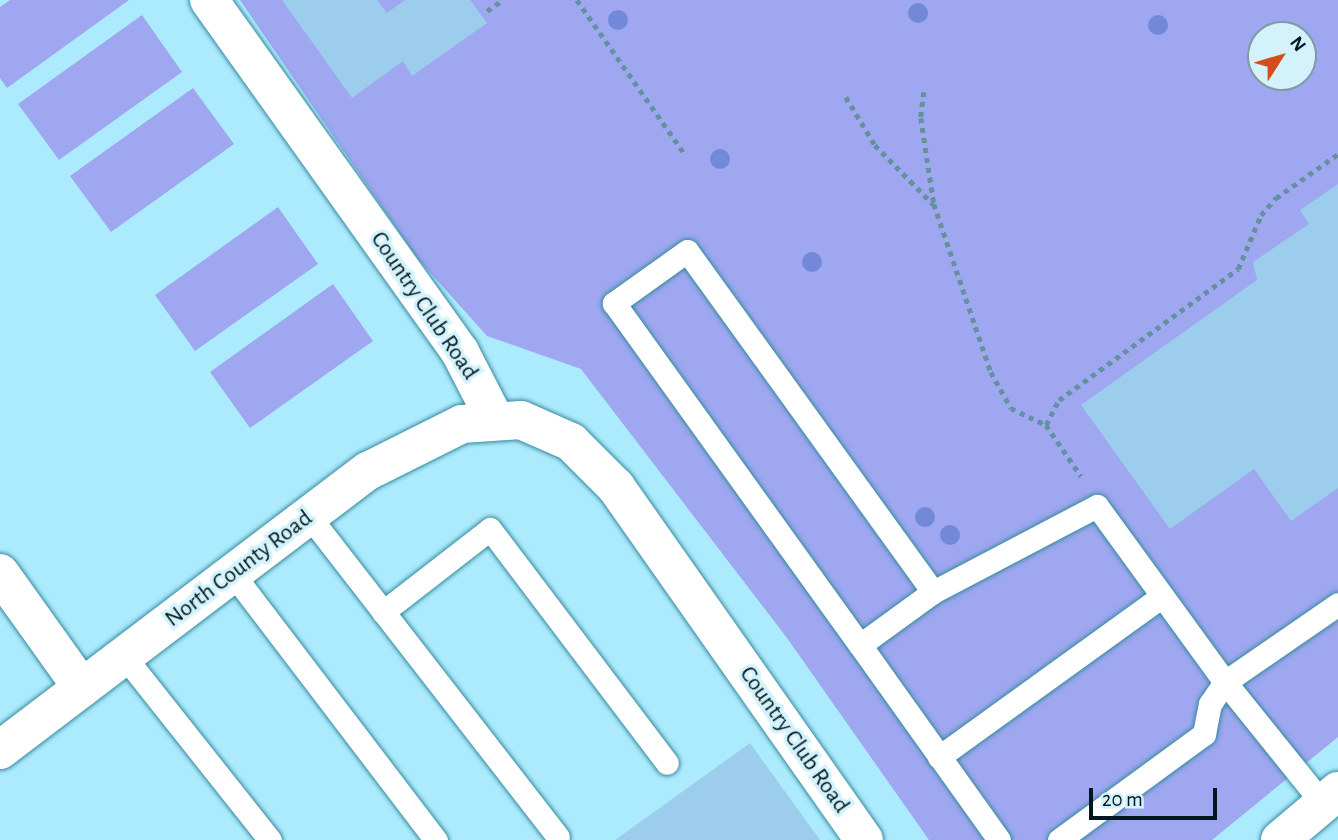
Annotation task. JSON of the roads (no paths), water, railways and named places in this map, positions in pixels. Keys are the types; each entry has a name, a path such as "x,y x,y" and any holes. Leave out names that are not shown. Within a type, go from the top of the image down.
{"street":[{"name":"Country Club Road","path":"209,0 460,352 494,418 521,420 547,429 592,458 864,840"},
{"name":"North County Road","path":"0,750 368,471 429,436 494,418"},
{"path":"0,573 82,688"},
{"path":"1280,840 1331,797"}],"lane":[{"path":"933,592 687,251 614,303 999,840"},
{"path":"860,645 933,592 1097,506 1224,682 1331,797"},
{"path":"309,516 558,837"},
{"path":"383,612 490,529 667,763"},
{"path":"233,574 436,840"},
{"path":"939,757 1162,596"},
{"path":"1059,840 1204,734 1210,704 1224,682 1338,604"},
{"path":"124,656 270,840"}]}
